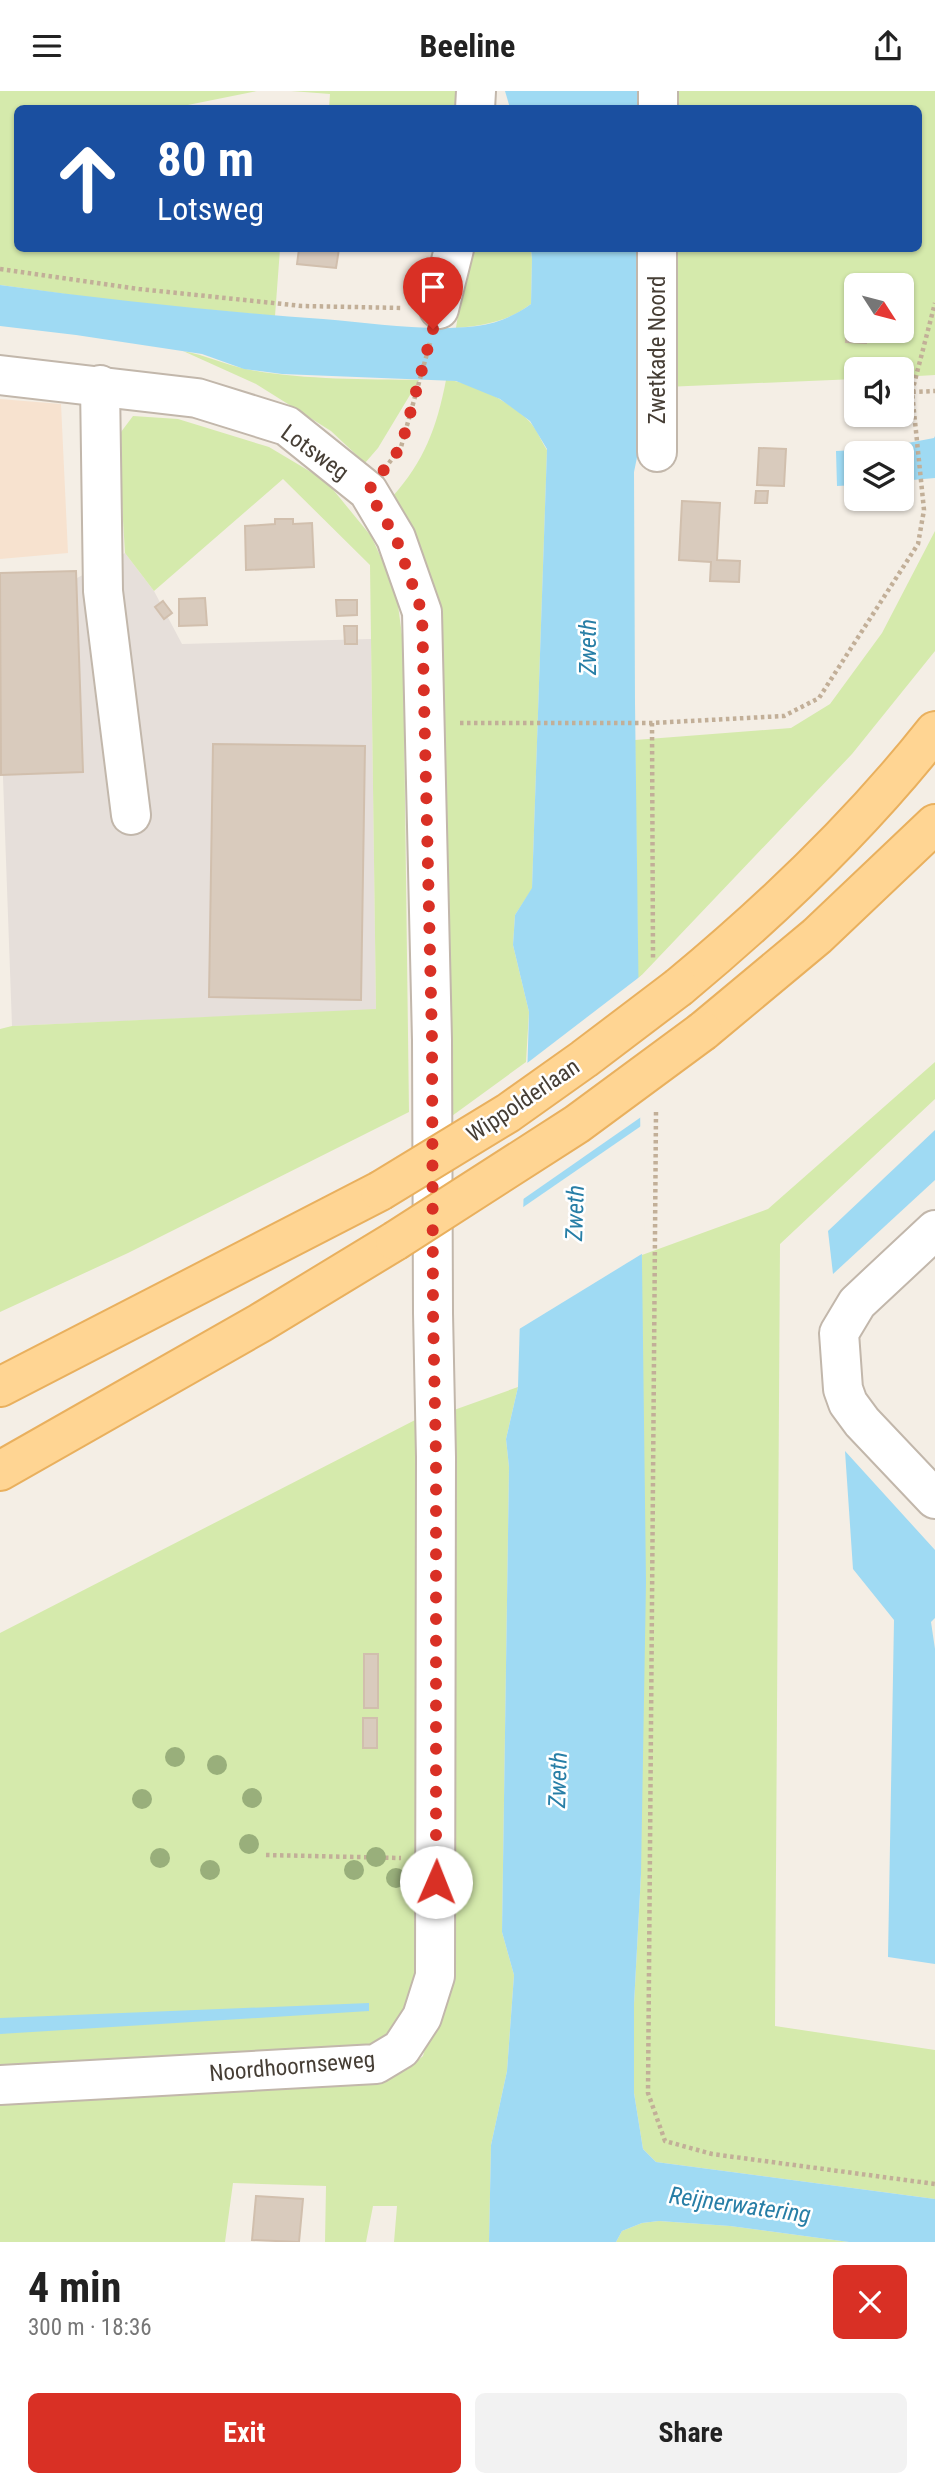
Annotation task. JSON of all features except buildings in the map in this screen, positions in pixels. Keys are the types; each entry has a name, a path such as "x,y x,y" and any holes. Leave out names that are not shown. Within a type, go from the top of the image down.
{"main road":[{"name":"Wippolderlaan","path":"0,1387 380,1191 508,1113 584,1059 666,978 787,893 866,812 935,731"},
{"path":"0,1471 260,1323 549,1144 703,1031 817,936 935,824"}],"street":[{"path":"439,309 453,252"},
{"name":"Zwetkade Noord","path":"657,252 657,452"},
{"name":"Lotsweg","path":"0,375 197,398 287,426 368,491 396,538 422,612 432,1040 436,1457"},
{"path":"100,385 103,591 131,815"},
{"path":"935,1230 857,1303 839,1333 843,1389 848,1403 862,1422 935,1499"},
{"name":"Noordhoornseweg","path":"0,2085 376,2064 401,2049 422,2017 435,1976 436,1457"}],"path":[{"path":"0,269 139,289 302,306 439,309 401,447 368,491"},
{"path":"914,384 935,303"},
{"path":"914,392 935,391"},
{"path":"424,723 652,723 784,716 819,698 918,544 924,510 914,406"},
{"path":"652,723 666,978"},
{"path":"656,1100 648,2093 665,2141 712,2154 935,2184"},
{"path":"266,1855 437,1859"}],"shaded area":[{"path":"0,399 61,404 68,553 0,559"},
{"path":"125,553 154,591 182,644 371,639 376,1010 12,1026 0,695 0,581 77,578"}],"green space":[{"path":"0,91 257,91 188,105 14,105 14,252 280,252 275,316 123,302 0,285"},
{"path":"291,91 460,91 458,105 329,105 330,94"},
{"path":"668,91 935,91 935,375 914,376 914,357 844,357 844,380 665,387 666,252 922,252 922,105 668,105"},
{"path":"468,252 531,252 531,304 495,322 456,328"},
{"path":"183,351 246,369 288,375 419,380 378,448 365,463 331,431 256,384"},
{"path":"446,380 467,384 512,407 532,424 547,450 532,889 515,915 513,945 529,1012 526,1062 445,1121 442,829 392,497 413,471 428,443"},
{"path":"133,416 178,419 269,447 326,481 371,536 396,590 403,643 409,1112 128,1253 0,1312 0,1029 12,1026 376,1009 370,565 283,479 154,591 125,553 118,436"},
{"path":"935,531 935,651 852,754 638,979 635,740 791,728 830,704 882,633"},
{"path":"935,1062 935,1099 780,1244 775,2026 935,2050 935,2199 656,2162 643,2149 634,2093 634,2004 641,1874 642,1255 768,1209"},
{"path":"518,1387 506,1439 509,1467 502,1932 514,1975 507,2071 491,2145 489,2242 394,2242 397,2206 373,2206 366,2242 325,2242 326,2186 233,2183 225,2242 0,2242 0,2101 375,2083 408,2069 423,2056 434,2020 454,1410"},
{"path":"419,1418 423,1941 406,2015 390,2035 367,2049 333,2054 19,2064 0,2067 0,1633"},
{"path":"659,2221 730,2226 849,2242 616,2242 622,2231 642,2223"}],"water":[{"path":"505,91 648,91 648,105 509,105"},
{"path":"531,252 646,252 643,428 634,472 646,1582 634,2093 643,2149 656,2162 935,2199 935,2242 849,2242 730,2226 659,2221 642,2223 622,2231 616,2242 489,2242 491,2145 507,2071 514,1975 502,1932 509,1467 506,1439 518,1387 529,1012 513,945 515,915 532,888 547,449 530,421 500,399 456,381 282,374 244,369 202,354 0,326 0,285 162,305 400,326 477,326 505,318 531,304"},
{"path":"935,436 935,478 914,480 914,442"},
{"path":"836,451 844,451 844,486 837,486"},
{"path":"935,1130 935,1180 833,1274 828,1231"},
{"path":"845,1451 935,1550 935,1618 931,1622 935,1649 935,1964 888,1957 894,1620 853,1569"},
{"path":"369,2003 369,2011 0,2034 0,2018"}],"pier":[{"path":"642,975 644,1115 519,1202 522,1067"},
{"path":"644,1124 645,1252 516,1331 519,1210"}],"route":[{"path":"433,329 401,447 368,491 396,538 422,612 432,1040 436,1882"}],"water label":[{"name":"Zweth","path":"588,647"},
{"name":"Zweth","path":"575,1213"},
{"name":"Zweth","path":"558,1780"},
{"name":"Reijnerwatering","path":"740,2205"}]}
